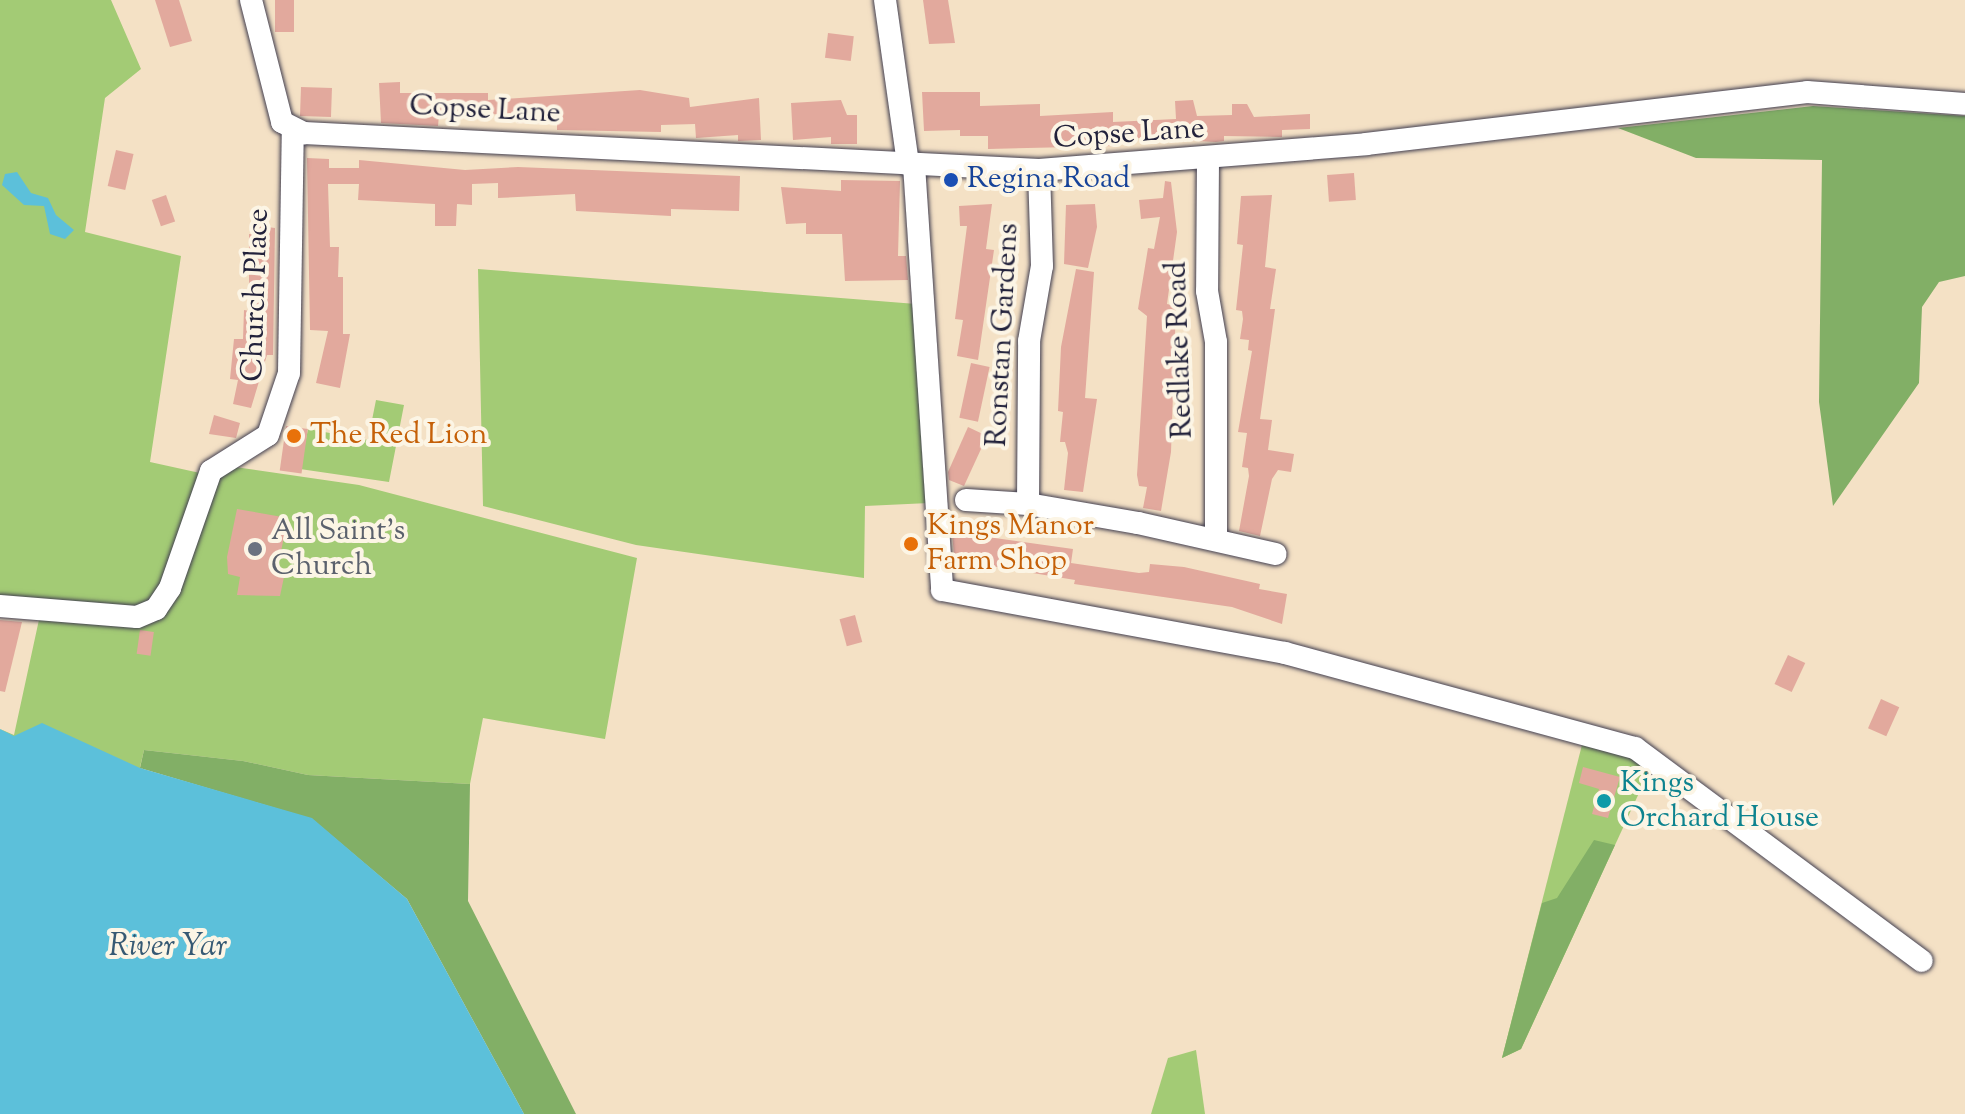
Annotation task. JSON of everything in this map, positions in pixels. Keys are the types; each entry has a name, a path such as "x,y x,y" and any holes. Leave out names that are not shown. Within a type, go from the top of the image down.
{"street":[{"path":"251,0 282,122 293,130"},
{"path":"885,0 911,165 942,590 1285,653 1635,748 1922,961"},
{"name":"Copse Lane","path":"293,130 1039,170 1208,160 1570,124 1807,92 1965,104"},
{"name":"Church Place","path":"0,606 137,617 156,609 170,588 203,485 219,463 268,435 289,373 293,130"},
{"name":"Redlake Road","path":"1208,160 1207,291 1216,342 1216,539"},
{"name":"Ronstan Gardens","path":"1028,504 1029,341 1042,266 1039,170"},
{"path":"966,500 1028,504 1216,539 1276,554"}],"green space":[{"path":"0,0 111,0 141,69 105,98 85,232 181,256 150,462 200,473 155,599 135,610 0,600"},
{"path":"1813,106 1965,116 1965,276 1939,282 1922,307 1919,383 1833,506 1819,402 1822,160 1696,158 1618,128"},
{"path":"478,269 916,304 929,503 865,506 864,578 636,545 483,506"},
{"path":"376,400 404,405 389,482 300,469 308,429 368,440"},
{"path":"228,466 359,485 637,558 605,739 483,718 470,784 308,775 243,761 144,750 140,767 524,1114 0,729 14,735 40,615 157,617 210,482"},
{"path":"1584,737 1651,767 1521,1049 1502,1058"},
{"path":"144,750 243,761 308,775 470,784 468,901 576,1114 524,1114 407,899 312,819 140,768"},
{"path":"1594,840 1615,845 1521,1049 1502,1058 1542,903 1557,898"},
{"path":"1196,1050 1205,1114 1151,1114 1168,1058"}],"water":[{"path":"17,172 31,193 48,198 56,215 74,230 65,239 50,234 44,206 24,205 2,185 5,174"},
{"name":"River Yar","path":"42,723 140,768 312,818 407,899 524,1114 0,1114 0,729 14,736"}],"building":[{"path":"155,0 179,0 192,41 170,47"},
{"path":"275,0 294,0 294,32 275,32"},
{"path":"923,0 948,0 955,43 929,44"},
{"path":"828,33 854,36 851,61 825,58"},
{"path":"400,82 400,93 488,93 488,100 640,90 689,98 690,107 759,98 761,140 738,141 738,135 696,138 695,124 661,125 661,132 557,130 557,124 517,123 517,114 439,115 438,126 381,123 379,83"},
{"path":"301,87 332,88 331,117 300,116"},
{"path":"922,92 980,92 980,106 1040,104 1040,116 1113,112 1113,122 1176,119 1175,101 1193,100 1197,116 1232,115 1232,104 1247,104 1254,117 1310,114 1310,129 1282,130 1282,137 1224,136 1224,141 1216,142 1116,137 1116,146 988,149 988,136 960,136 960,130 924,131"},
{"path":"841,100 847,115 857,115 857,144 831,144 831,137 793,140 791,103"},
{"path":"116,150 134,154 125,190 108,186"},
{"path":"307,158 329,159 329,168 359,168 359,160 465,170 518,167 740,176 739,211 671,209 671,216 576,211 575,194 498,198 498,183 472,184 472,205 457,204 456,226 435,226 435,204 358,200 359,184 328,184 330,247 339,247 338,277 343,277 343,334 350,334 340,388 316,383 328,331 310,330"},
{"path":"1354,173 1356,200 1329,202 1327,175"},
{"path":"841,180 900,181 898,256 906,256 908,280 845,281 842,234 806,234 806,223 786,224 781,187 841,191"},
{"path":"1165,181 1171,182 1177,232 1167,304 1176,306 1171,452 1161,511 1143,508 1147,487 1139,486 1137,475 1147,316 1138,309 1148,248 1154,249 1160,217 1141,219 1139,200 1163,198"},
{"path":"166,195 175,221 161,226 152,200"},
{"path":"1272,195 1265,267 1276,269 1270,309 1275,309 1260,419 1272,420 1268,450 1294,454 1291,472 1278,470 1272,479 1260,536 1239,531 1249,476 1248,468 1242,467 1247,433 1238,432 1252,351 1248,350 1249,340 1240,339 1242,311 1236,310 1243,245 1237,244 1241,196"},
{"path":"992,204 986,249 994,250 978,360 957,356 963,320 955,319 967,226 960,226 959,206"},
{"path":"1095,204 1097,227 1088,268 1064,264 1066,205"},
{"path":"259,226 275,228 273,355 267,355 251,408 233,404 238,380 230,379 234,339 243,339 244,310 249,311 249,234 258,235"},
{"path":"1076,269 1094,272 1085,398 1097,399 1083,492 1064,490 1068,453 1065,442 1060,442 1063,412 1058,411 1061,347"},
{"path":"971,363 990,367 978,422 959,418"},
{"path":"214,415 240,423 236,438 209,434"},
{"path":"286,426 308,429 302,474 280,471"},
{"path":"968,427 987,436 964,486 949,480 948,472"},
{"name":"All Saint's Church","path":"237,509 288,518 276,575 284,577 280,596 237,595 240,577 228,574 227,557"},
{"path":"952,532 1073,549 1071,563 1139,573 1149,572 1150,564 1184,567 1260,584 1259,589 1287,594 1282,624 1232,607 1074,584 1075,580 960,561 954,555"},
{"path":"855,615 862,642 847,646 840,619"},
{"path":"0,620 22,622 5,692 0,691"},
{"path":"140,630 154,632 151,656 137,654"},
{"path":"1788,655 1805,663 1792,692 1774,684"},
{"path":"1881,699 1899,707 1886,736 1868,728"},
{"name":"Kings Orchard House","path":"1583,767 1620,777 1608,818 1592,814 1599,789 1579,783"}],"place":[{"name":"Regina Road","path":"951,180"},
{"name":"The Red Lion","path":"294,436"},
{"name":"Kings Manor Farm Shop","path":"911,544"},
{"name":"All Saint's Church","path":"255,549"},
{"name":"Kings Orchard House","path":"1604,801"}]}
